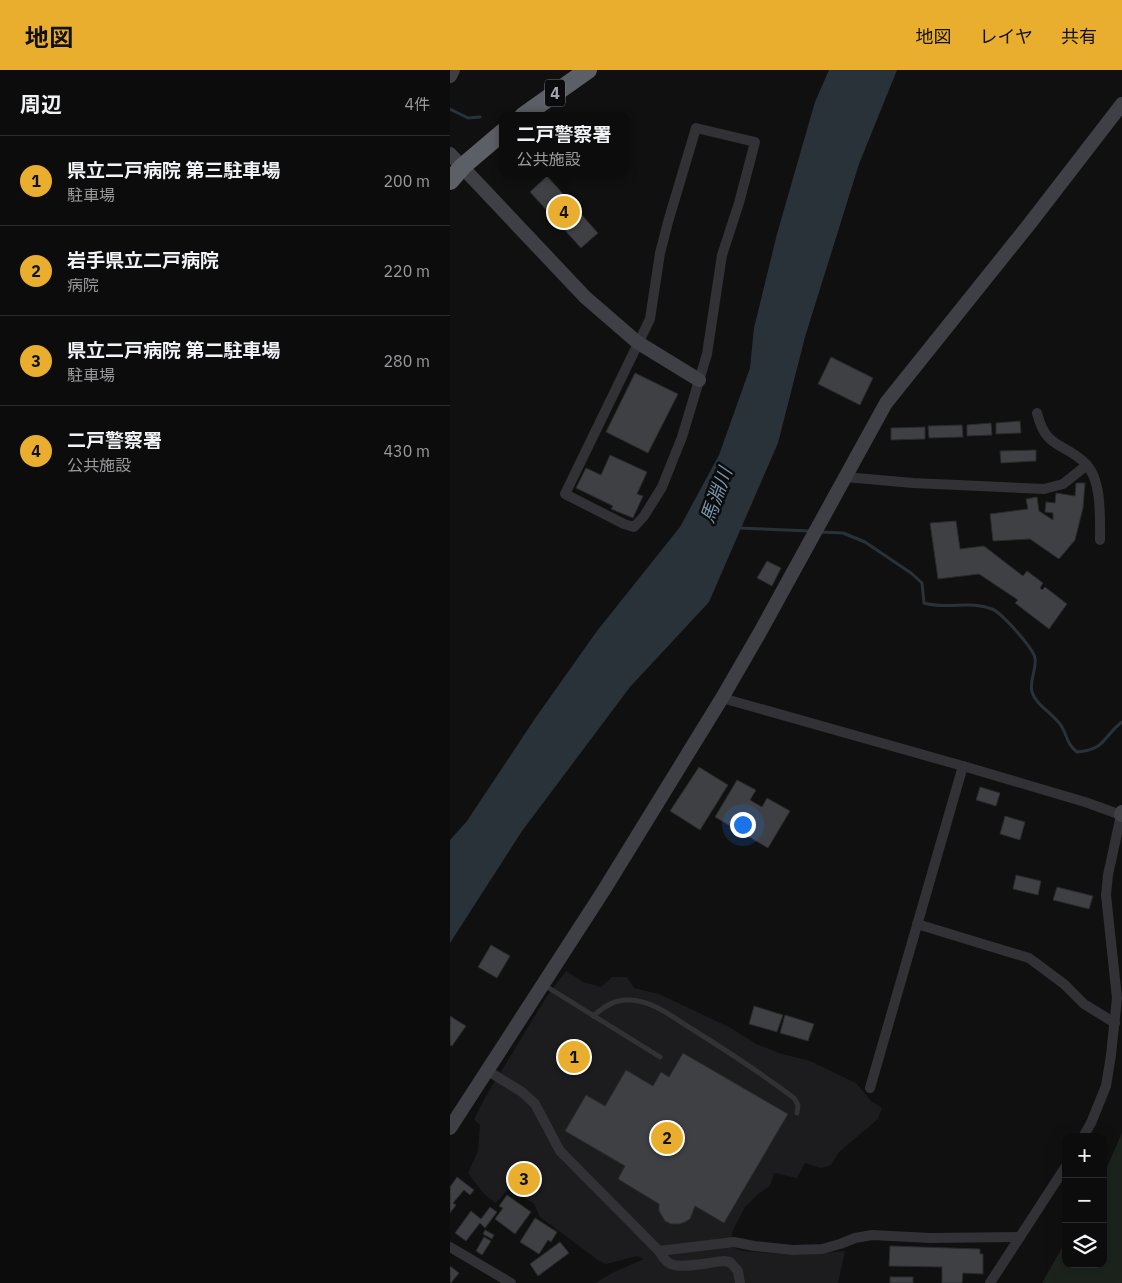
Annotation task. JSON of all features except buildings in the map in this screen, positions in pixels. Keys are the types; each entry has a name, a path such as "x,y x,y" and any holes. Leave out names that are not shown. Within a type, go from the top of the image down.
{"highway":[{"name":"4","path":"529,112 588,70"},
{"path":"450,181 463,166 499,135"}],"street":[{"path":"450,76 453,70"},
{"path":"450,1128 604,890 722,698 824,519 886,404 1025,230 1122,104"},
{"path":"696,128 755,142 739,203 722,255 707,354 699,380 682,437 662,488 644,516 634,527 624,524 565,494 650,318 666,230 696,128"},
{"path":"450,154 585,296 638,342 699,380"},
{"path":"1037,413 1040,427 1054,443 1087,465 1094,479 1099,499 1100,540"},
{"path":"846,477 913,483 1044,489 1064,484 1087,465"},
{"path":"722,698 1122,813 1108,875 1106,895 1117,986 1115,1023 1106,1086 1085,1133"},
{"path":"870,1088 963,766"},
{"path":"917,924 1029,958 1064,984 1084,1004 1115,1023"},
{"path":"488,1072 522,1092 535,1104 560,1151 659,1250 665,1260 670,1264 679,1266 730,1262 738,1271 740,1283"},
{"path":"990,1283 1062,1172"},
{"path":"659,1250 734,1242 793,1250 822,1249 855,1238 872,1235 1020,1238"},
{"path":"450,1247 511,1283"}],"lane":[{"path":"543,985 660,1057"},
{"path":"593,1016 606,1005 618,1000 632,1000 658,1008 744,1062 789,1094 798,1104 797,1112"}],"shaded area":[{"path":"566,971 583,982 601,987 612,977 627,977 634,988 659,994 731,1028 756,1044 782,1054 810,1061 856,1083 871,1101 882,1108 878,1119 839,1152 831,1165 821,1168 805,1163 797,1178 774,1173 770,1186 758,1194 745,1207 732,1232 731,1247 743,1251 798,1255 845,1251 838,1283 595,1283 614,1272 644,1259 637,1256 606,1264 540,1217 534,1204 524,1197 507,1190 496,1203 484,1194 468,1173 478,1151 480,1125 474,1119 547,996"},
{"path":"1122,1133 1122,1283 1042,1283 1062,1248 1062,1268 1107,1268 1107,1167"}],"water":[{"name":"馬淵川","path":"829,70 897,70 859,164 805,337 778,443 709,602 630,687 522,831 450,943 450,840 467,821 534,720 597,631 680,527 719,455 750,368 754,328 777,234 815,102"}],"waterway":[{"path":"450,109 468,118 480,117"},
{"path":"738,528 810,531"},
{"path":"821,532 843,533 865,542 911,573 922,583 924,603 941,606 984,606 1003,617 1023,639 1035,658 1031,688 1034,697 1059,722 1069,743 1077,752 1086,751 1099,745 1122,722"}],"place":[{"name":"二戸警察署","path":"564,212"},
{"name":"県立二戸病院 第三駐車場","path":"574,1057"},
{"name":"岩手県立二戸病院","path":"667,1138"},
{"name":"県立二戸病院 第二駐車場","path":"524,1179"}]}
